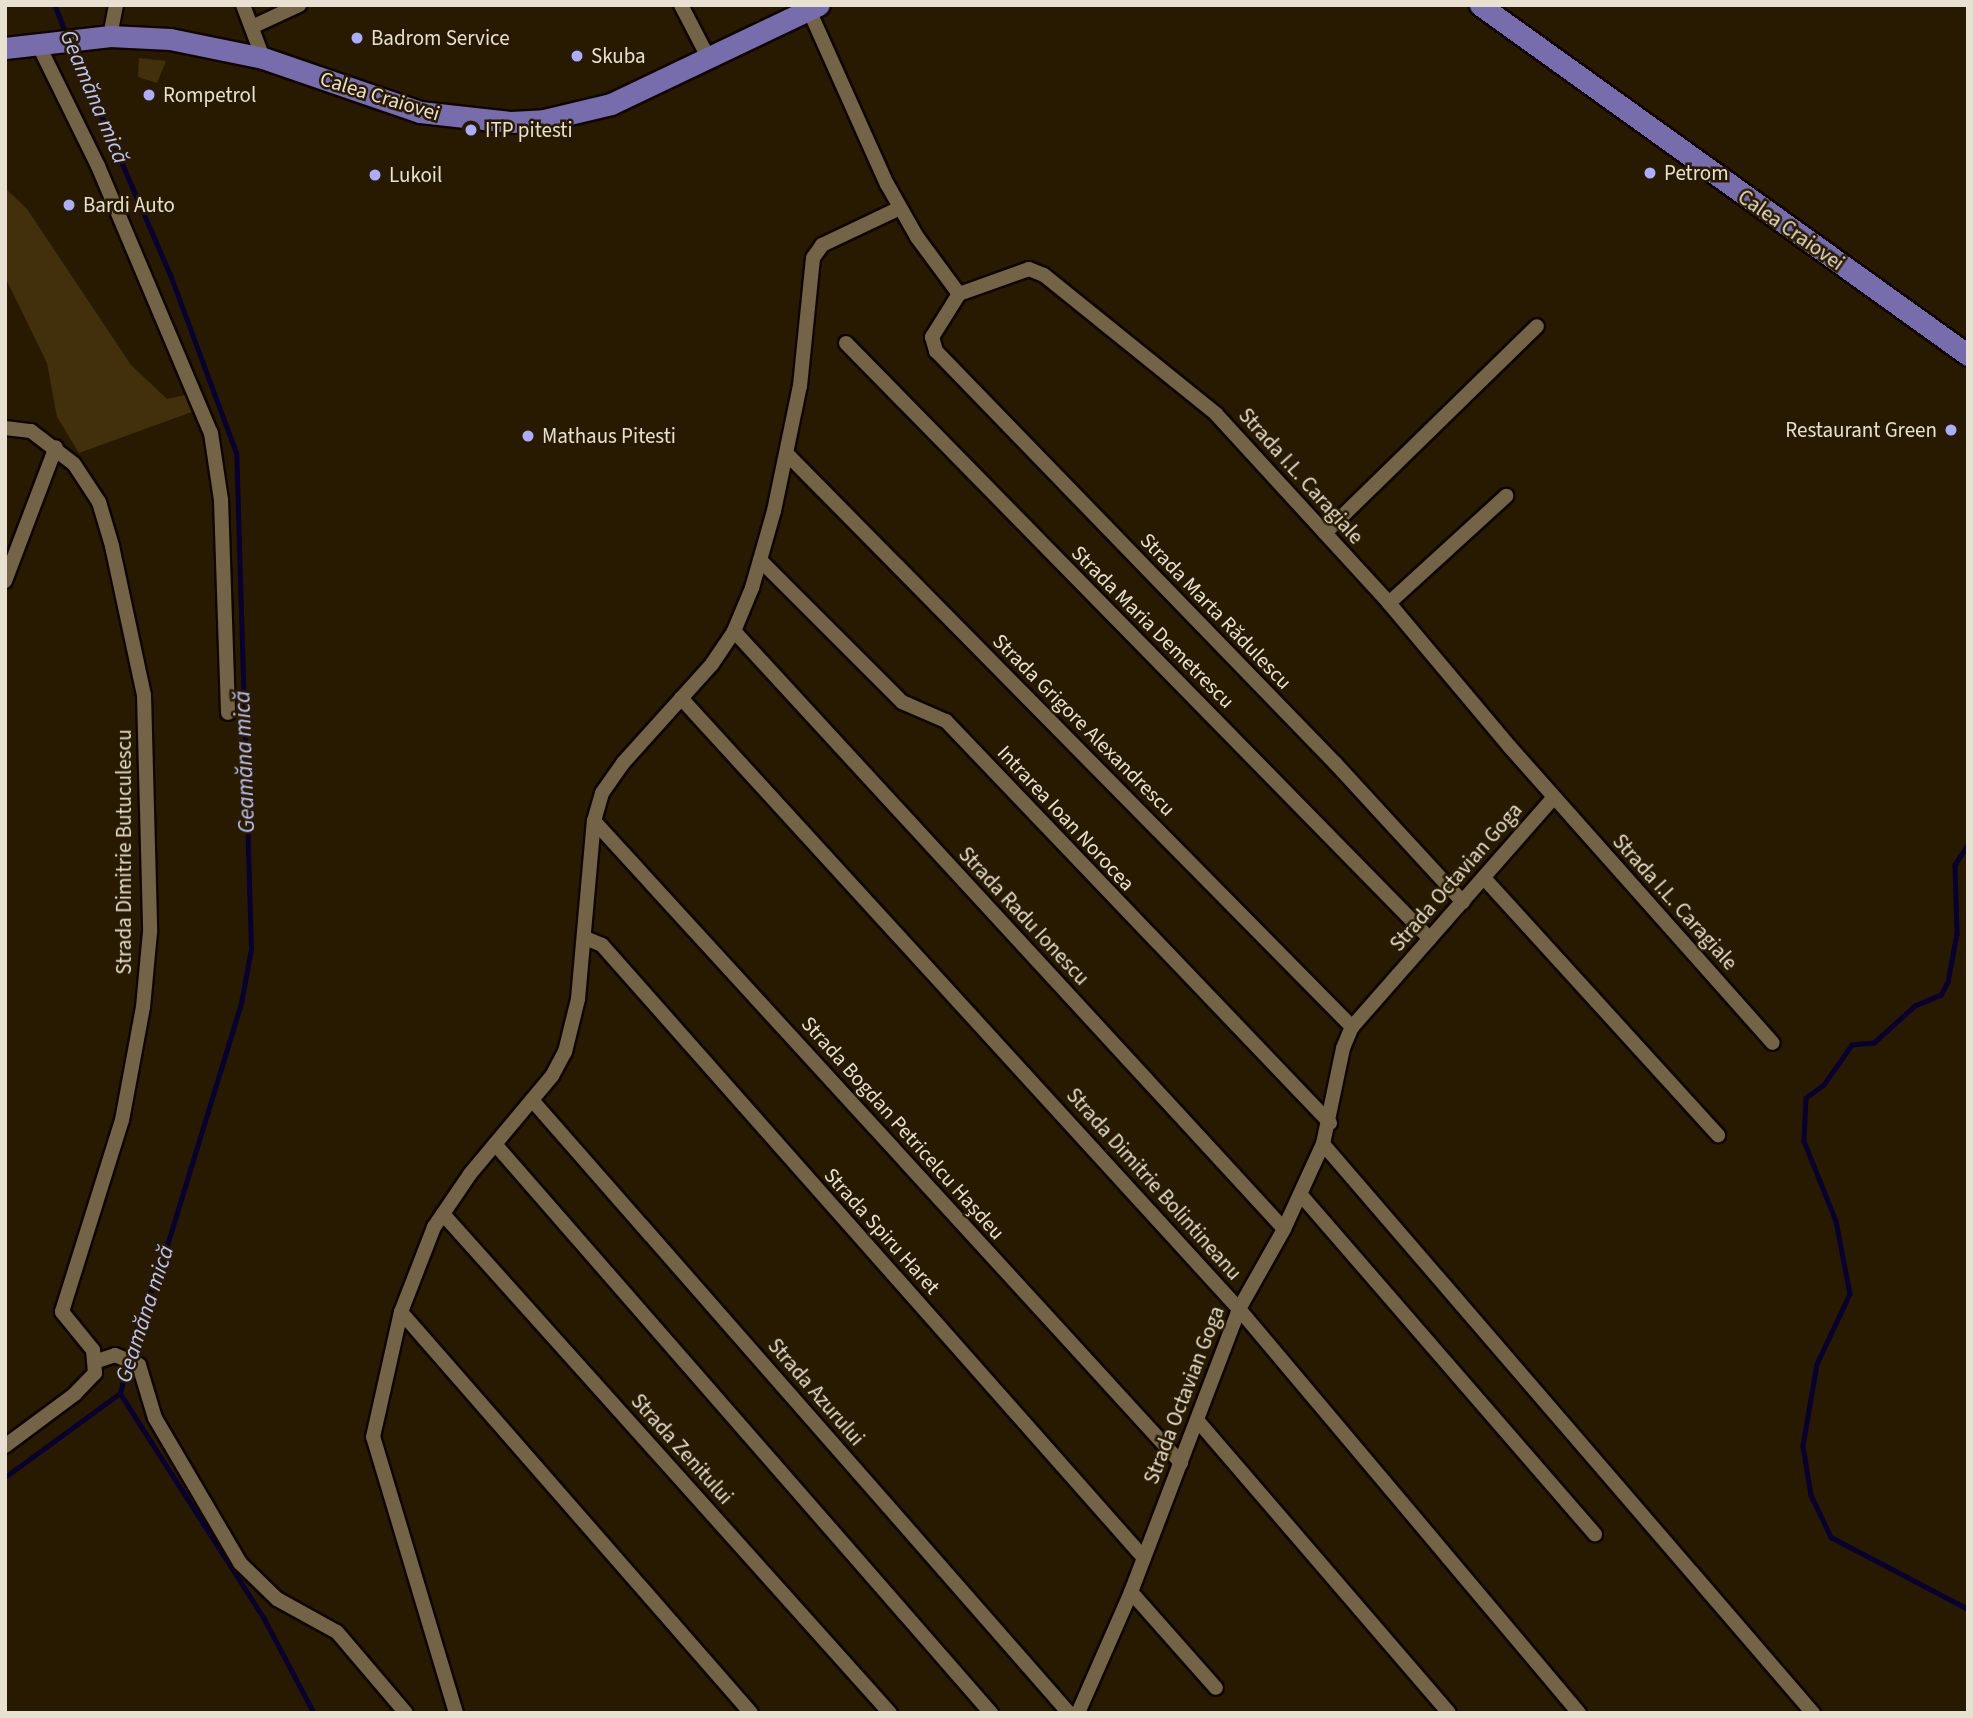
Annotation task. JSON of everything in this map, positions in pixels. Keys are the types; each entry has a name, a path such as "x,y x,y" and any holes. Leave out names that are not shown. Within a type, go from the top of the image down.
{"main road":[{"name":"Calea Craiovei","path":"1480,5 1968,355"},
{"name":"Calea Craiovei","path":"5,48 43,41 110,36 180,40 262,58 412,110 511,122 544,120 611,104 814,8"}],"street":[{"path":"110,36 116,5"},
{"path":"243,5 254,26 262,58"},
{"path":"254,26 299,5"},
{"path":"681,5 709,59"},
{"path":"814,8 900,208 959,294"},
{"path":"43,41 211,433 221,500 228,713"},
{"path":"457,1713 373,1437 401,1312 416,1267 443,1214 495,1143 532,1100 565,1052 578,999 594,821 602,793 623,763 681,698 734,631 760,560 787,454 800,386 813,258 822,245 900,208"},
{"name":"Strada I.L. Caragiale","path":"959,294 1029,269 1044,275 1216,414 1389,603 1554,797 1773,1044"},
{"name":"Strada Marta Rădulescu","path":"959,294 932,337 936,351 1335,763 1463,902"},
{"path":"1325,533 1537,326"},
{"name":"Strada Maria Demetrescu","path":"846,343 1430,940"},
{"name":"Strada Dimitrie Butuculescu","path":"5,428 32,431 56,447 87,479 99,502 144,695 150,932 135,1065 103,1185 64,1298 62,1312 97,1361"},
{"path":"5,581 56,447"},
{"name":"Strada Grigore Alexandrescu","path":"787,454 1352,1027"},
{"path":"1389,603 1506,496"},
{"name":"Intrarea Ioan Norocea","path":"760,560 902,702 946,720 1329,1123"},
{"name":"Strada Radu Ionescu","path":"734,631 1284,1229"},
{"name":"Strada Dimitrie Bolintineanu","path":"681,698 1239,1309 1579,1713"},
{"name":"Strada Octavian Goga","path":"1084,1709 1239,1309 1284,1229 1323,1144 1343,1048 1352,1027 1554,797"},
{"name":"Strada Bogdan Petricelcu Hașdeu","path":"594,821 1181,1463"},
{"path":"1484,878 1718,1135"},
{"name":"Strada Spiru Haret","path":"584,938 601,946 1144,1558"},
{"name":"Strada Azurului","path":"532,1100 1069,1713"},
{"path":"495,1143 991,1713"},
{"path":"1323,1144 1813,1713"},
{"path":"1301,1195 1595,1535"},
{"name":"Strada Zenitului","path":"443,1214 890,1713"},
{"path":"401,1312 751,1713"},
{"path":"5,1446 88,1383 97,1361 115,1355 133,1360 139,1364 148,1401 170,1447 240,1563 277,1599 337,1632 373,1668 406,1713"},
{"path":"1197,1420 1450,1713"},
{"path":"1131,1592 1216,1688"}],"shaded area":[{"path":"139,58 166,61 157,83 138,77"},
{"path":"5,188 27,209 131,365 167,399 194,393 200,409 79,453 57,417 47,363 5,277"}],"waterway":[{"name":"Geamăna mică","path":"55,5 66,34"},
{"name":"Geamăna mică","path":"5,1477 120,1393 135,1332 161,1265 241,1003 251,949 236,453 170,275 72,48"},
{"path":"1968,845 1955,865 1957,934 1948,982 1941,995 1915,1006 1874,1043 1852,1045 1824,1085 1806,1098 1804,1141 1836,1221 1850,1294 1817,1364 1803,1446 1811,1495 1831,1537 1968,1609"},
{"path":"120,1393 264,1618 314,1713"}],"place":[{"name":"Badrom Service","path":"357,38"},
{"name":"Skuba","path":"577,56"},
{"name":"Rompetrol","path":"149,95"},
{"name":"ITP pitesti","path":"471,130"},
{"name":"Petrom","path":"1650,173"},
{"name":"Lukoil","path":"375,175"},
{"name":"Bardi Auto","path":"69,205"},
{"name":"Restaurant Green","path":"1951,430"},
{"name":"Mathaus Pitesti","path":"528,436"}]}
